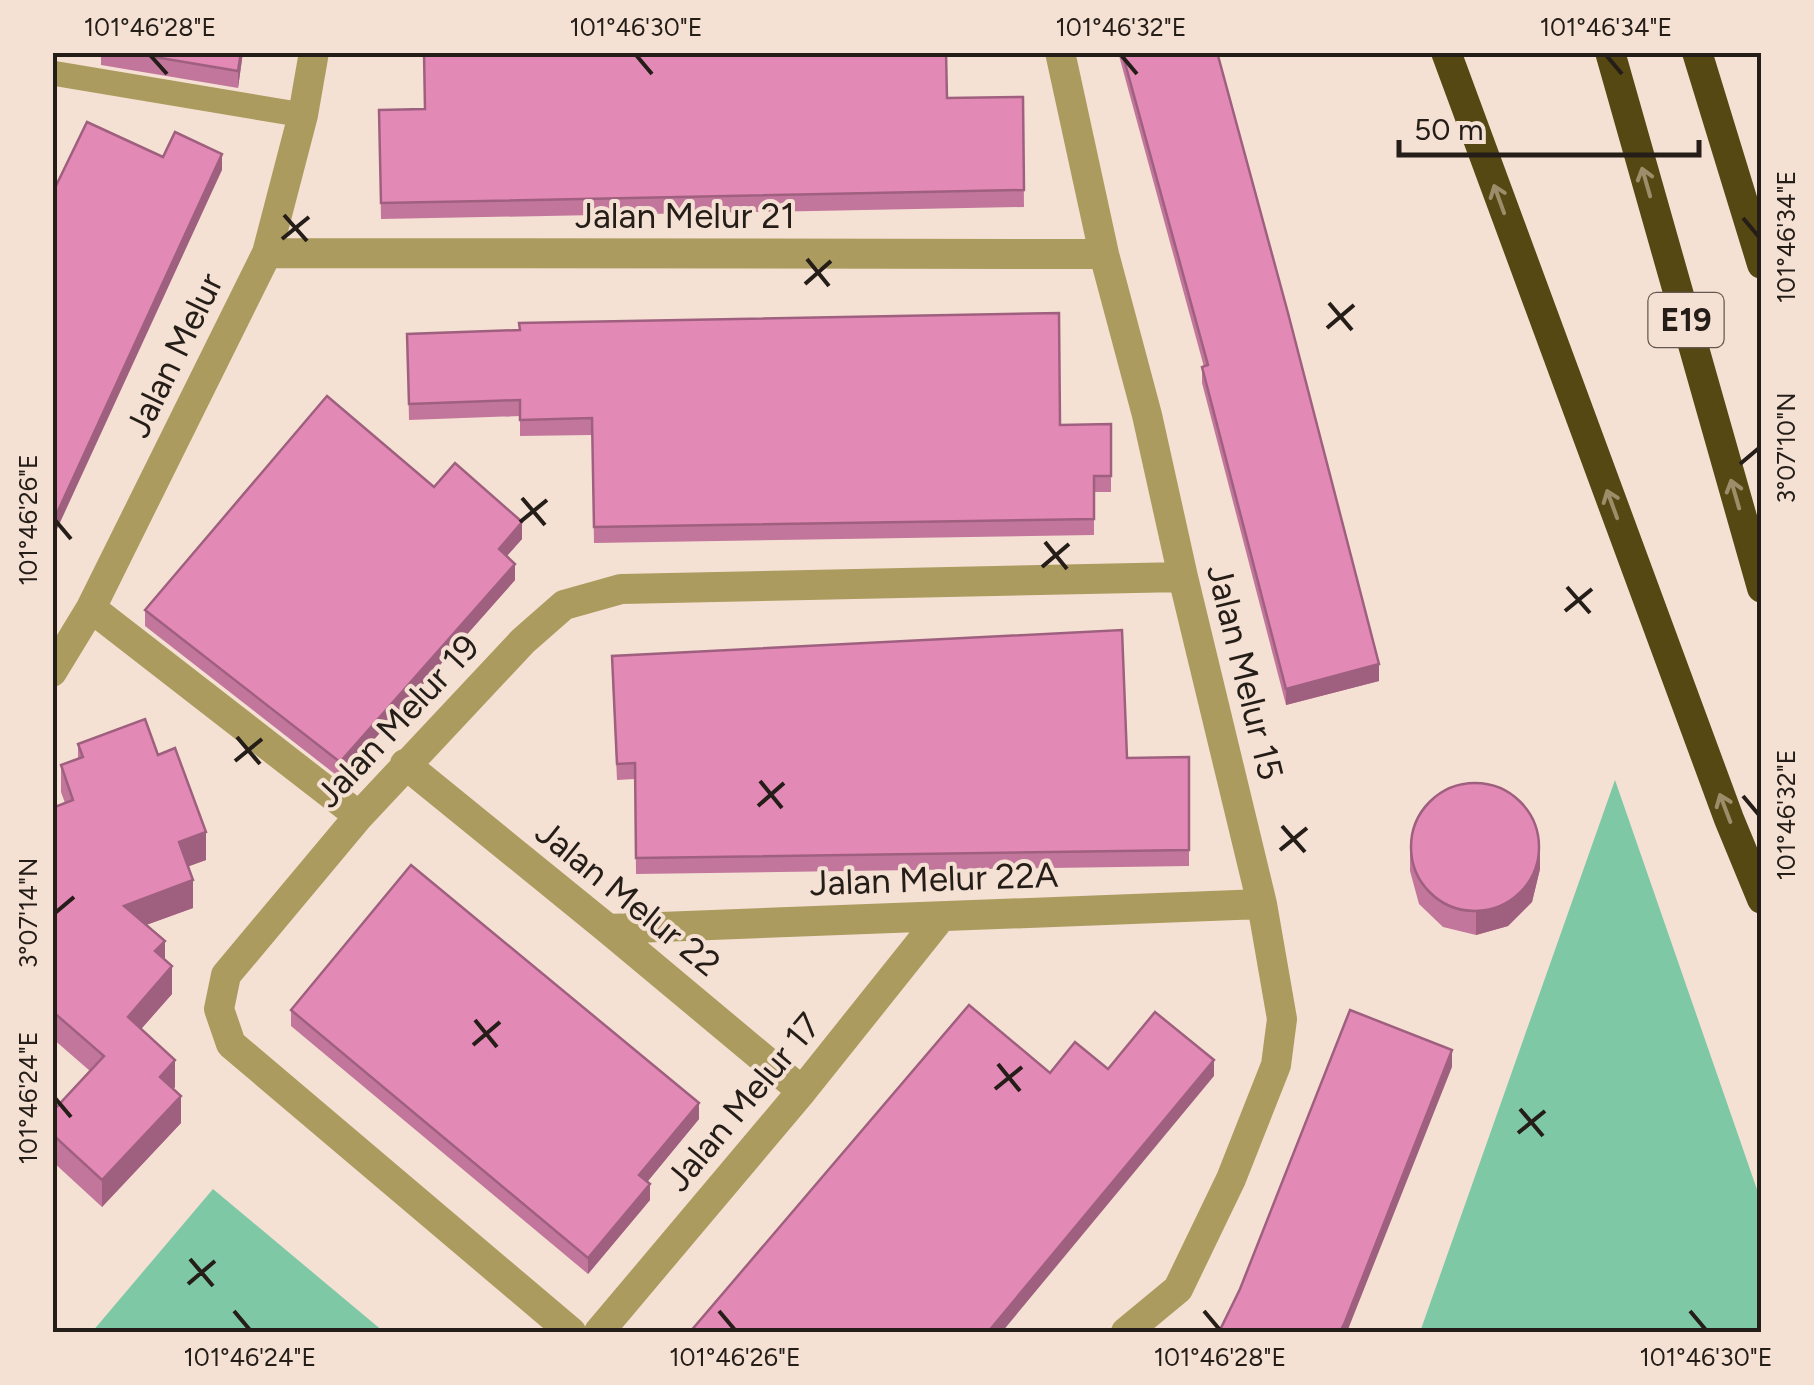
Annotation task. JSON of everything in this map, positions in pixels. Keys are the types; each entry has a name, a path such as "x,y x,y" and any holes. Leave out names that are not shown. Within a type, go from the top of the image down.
{"highway":[{"path":"1446,52 1708,763 1762,899"},
{"name":"E19","path":"1610,52 1762,588"},
{"name":"E19","path":"1697,52 1762,264"}],"street":[{"name":"Jalan Melur","path":"52,672 90,608 266,253 303,115 314,52"},
{"name":"Jalan Melur 15","path":"1060,52 1104,254 1147,414 1262,904 1282,1019 1276,1065 1231,1179 1178,1289 1126,1332"},
{"name":"Jalan Melur 21","path":"266,253 1104,254"},
{"name":"Jalan Melur 19","path":"571,1332 231,1044 219,1009 226,976 405,764 523,641 564,605 621,589 1183,577"},
{"path":"90,608 358,816"},
{"name":"Jalan Melur 22","path":"405,764 802,1091"},
{"name":"Jalan Melur 22A","path":"608,929 1262,904"},
{"name":"Jalan Melur 17","path":"599,1332 802,1091 941,917"}],"lane":[{"path":"52,74 303,115"}],"green space":[{"path":"1615,780 1761,1201 1761,1332 1420,1332"},
{"path":"213,1189 384,1332 92,1332"}],"building":[{"path":"125,52 241,52 238,71"},
{"path":"424,52 946,52 947,98 1023,97 1024,190 381,203 379,110 425,109"},
{"path":"1122,52 1217,52 1379,664 1286,689 1202,367 1208,365"},
{"path":"87,122 163,157 175,132 222,154 52,524 52,194"},
{"path":"1059,313 1060,425 1111,424 1111,476 1094,476 1094,519 594,527 592,418 520,420 520,400 409,404 407,334 520,330 519,323"},
{"path":"327,396 434,487 455,463 522,522 499,549 515,564 340,762 145,610"},
{"path":"1122,630 1127,758 1189,757 1189,850 636,858 635,763 617,764 612,656"},
{"path":"145,719 158,755 175,748 206,832 179,842 193,880 124,906 165,941 155,951 172,966 128,1017 175,1060 160,1077 181,1096 102,1180 52,1134 52,1112 104,1056 52,1011 52,808 73,800 61,765 83,757 78,744"},
{"path":"1475,783 1499,788 1520,802 1534,823 1539,847 1534,871 1520,892 1499,906 1475,911 1451,906 1430,892 1416,871 1411,847 1416,823 1430,802 1451,788"},
{"path":"411,865 699,1103 639,1175 650,1184 588,1258 291,1010"},
{"path":"969,1005 1050,1073 1075,1042 1108,1069 1155,1012 1214,1060 988,1332 690,1332"},
{"path":"1350,1010 1452,1050 1345,1322 1340,1332 1219,1332 1240,1289"}]}
